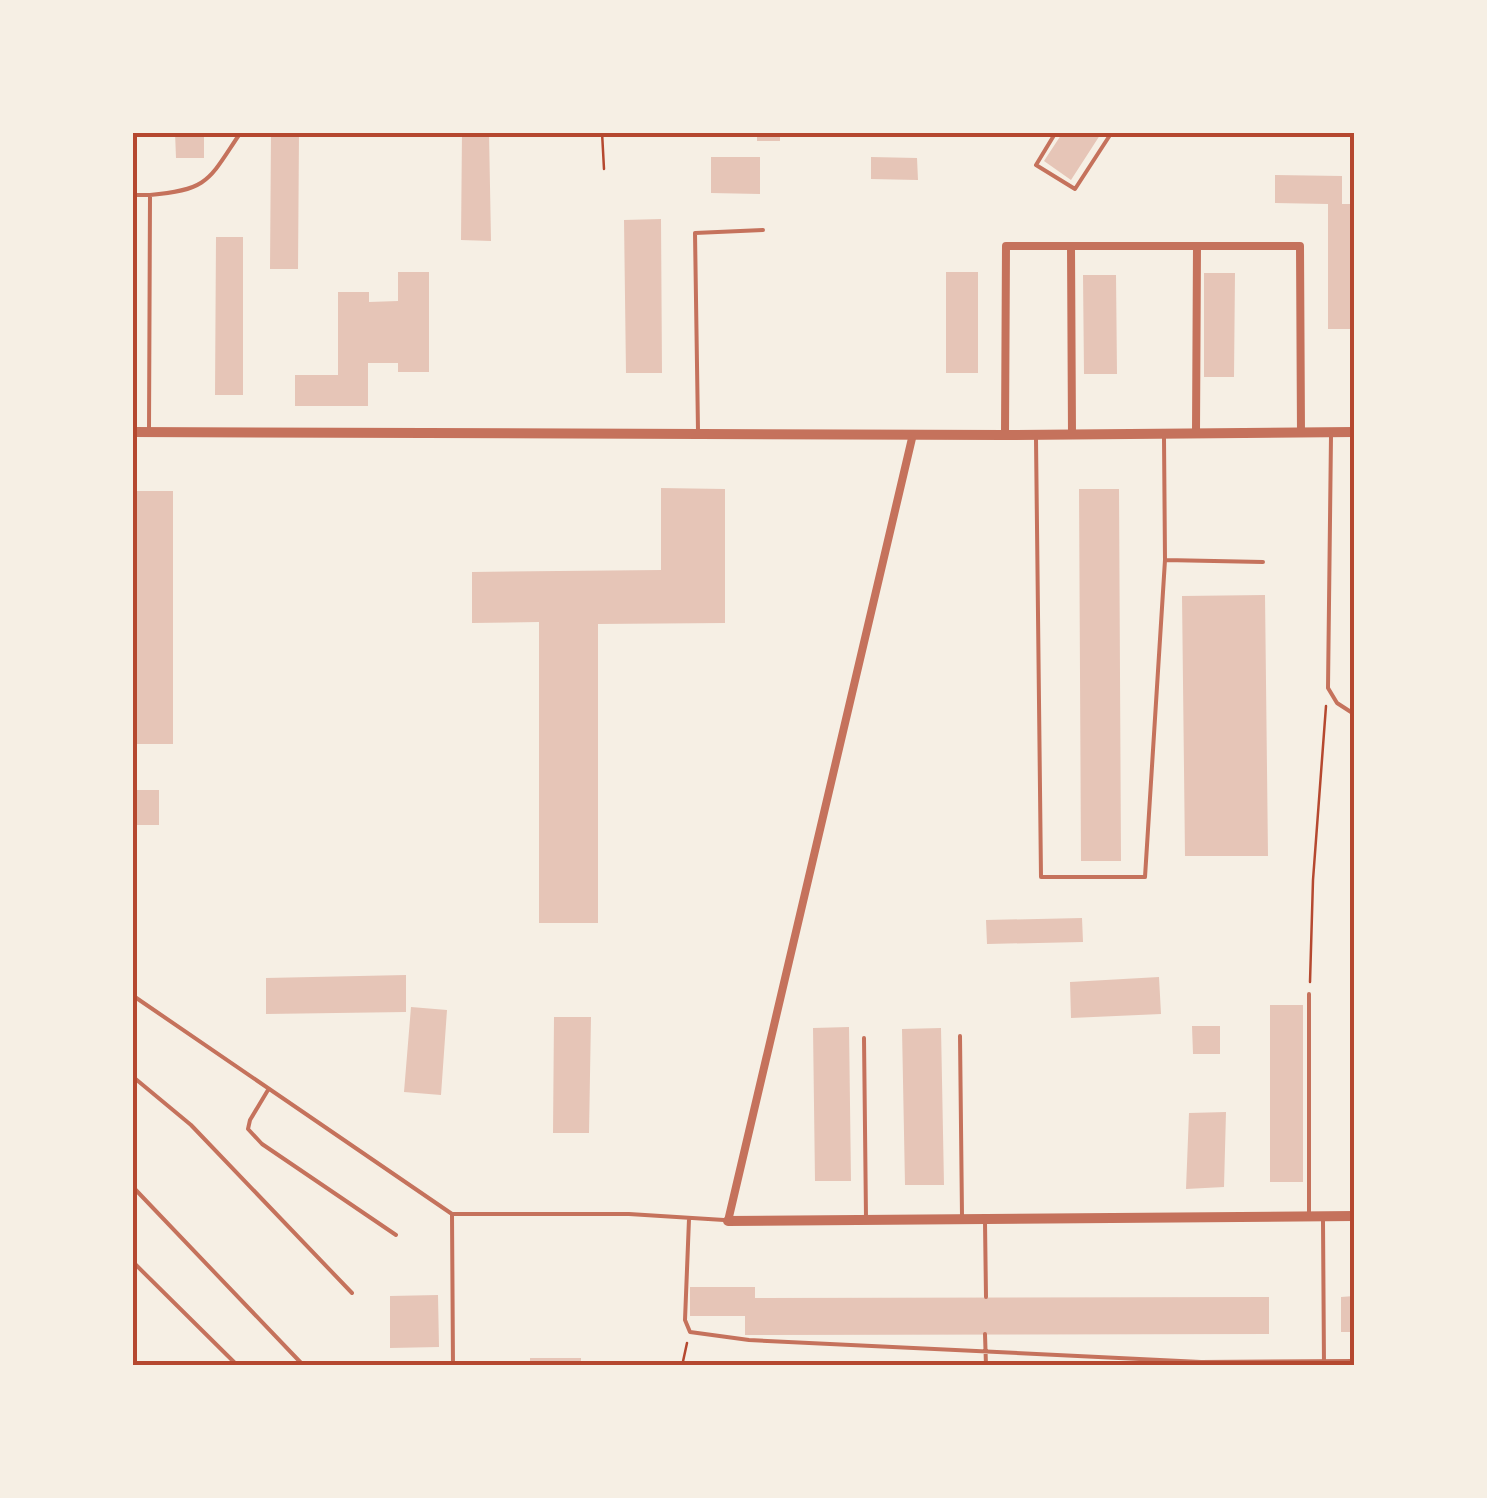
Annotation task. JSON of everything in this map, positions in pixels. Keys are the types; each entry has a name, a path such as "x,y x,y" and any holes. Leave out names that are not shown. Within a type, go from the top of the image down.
{"street":[{"path":"1005,435 1006,246 1300,246 1301,432"},
{"path":"1071,246 1072,434"},
{"path":"1196,433 1197,246"},
{"path":"132,432 1354,432"},
{"path":"914,434 728,1220 1354,1216"}],"lane":[{"path":"132,196 174,193 206,184 241,132"},
{"path":"1056,132 1036,165 1075,189 1112,132"},
{"path":"149,431 150,195"},
{"path":"698,434 695,233 763,230"},
{"path":"1332,432 1328,688 1337,704 1354,714"},
{"path":"1036,434 1041,878 1145,878 1165,560 1164,434"},
{"path":"1165,560 1263,562"},
{"path":"132,994 452,1214 629,1214 728,1220"},
{"path":"1309,1216 1310,994"},
{"path":"960,1036 962,1219"},
{"path":"864,1038 866,1218"},
{"path":"132,1076 190,1125 352,1292"},
{"path":"268,1090 248,1129 262,1144 396,1235"},
{"path":"132,1186 304,1366"},
{"path":"452,1214 452,1366"},
{"path":"1323,1216 1324,1363"},
{"path":"689,1219 685,1320 690,1332 748,1340 1202,1364 1354,1361"},
{"path":"985,1219 986,1297"},
{"path":"132,1261 238,1366"},
{"path":"985,1334 986,1366"}],"path":[{"path":"602,132 604,169"},
{"path":"1310,994 1313,880 1328,688"},
{"path":"682,1366 690,1332"}],"building":[{"path":"175,132 204,132 204,158 176,158"},
{"path":"462,132 489,132 491,241 461,240"},
{"path":"757,132 780,132 780,141 757,141"},
{"path":"1063,132 1102,132 1071,180 1044,161"},
{"path":"271,134 299,134 298,269 270,269"},
{"path":"711,157 760,157 760,194 711,193"},
{"path":"871,157 917,158 918,180 871,179"},
{"path":"1275,175 1342,176 1342,204 1354,204 1354,329 1328,329 1328,204 1275,203"},
{"path":"661,219 662,373 626,373 624,220"},
{"path":"216,237 243,237 243,395 215,395"},
{"path":"398,272 429,272 429,372 398,372 398,363 368,363 368,406 295,406 295,375 338,375 338,292 369,292 369,302 398,301"},
{"path":"946,272 978,272 978,373 946,373"},
{"path":"1204,273 1235,273 1234,377 1204,377"},
{"path":"1083,275 1116,275 1117,374 1084,374"},
{"path":"661,488 725,489 725,623 598,624 598,923 539,923 539,622 472,623 472,572 661,570"},
{"path":"1079,489 1119,489 1121,861 1081,861"},
{"path":"132,491 173,491 173,744 132,744"},
{"path":"1265,595 1268,856 1185,856 1182,596"},
{"path":"132,790 159,790 159,825 132,825"},
{"path":"1082,918 1083,942 987,944 986,920"},
{"path":"406,975 406,1012 266,1014 266,978"},
{"path":"1159,977 1161,1014 1071,1018 1070,982"},
{"path":"1270,1005 1303,1005 1303,1182 1270,1182"},
{"path":"411,1007 447,1010 441,1095 404,1092"},
{"path":"554,1017 591,1017 589,1133 553,1133"},
{"path":"1192,1026 1220,1026 1220,1054 1193,1054"},
{"path":"849,1027 851,1181 815,1181 813,1028"},
{"path":"941,1028 944,1185 905,1185 902,1029"},
{"path":"1226,1112 1224,1187 1186,1189 1189,1113"},
{"path":"690,1287 755,1287 755,1298 1269,1297 1269,1334 745,1335 745,1316 690,1316"},
{"path":"438,1295 439,1347 390,1348 390,1296"},
{"path":"1354,1296 1354,1332 1341,1332 1341,1297"},
{"path":"530,1358 581,1358 581,1366 530,1366"}]}
